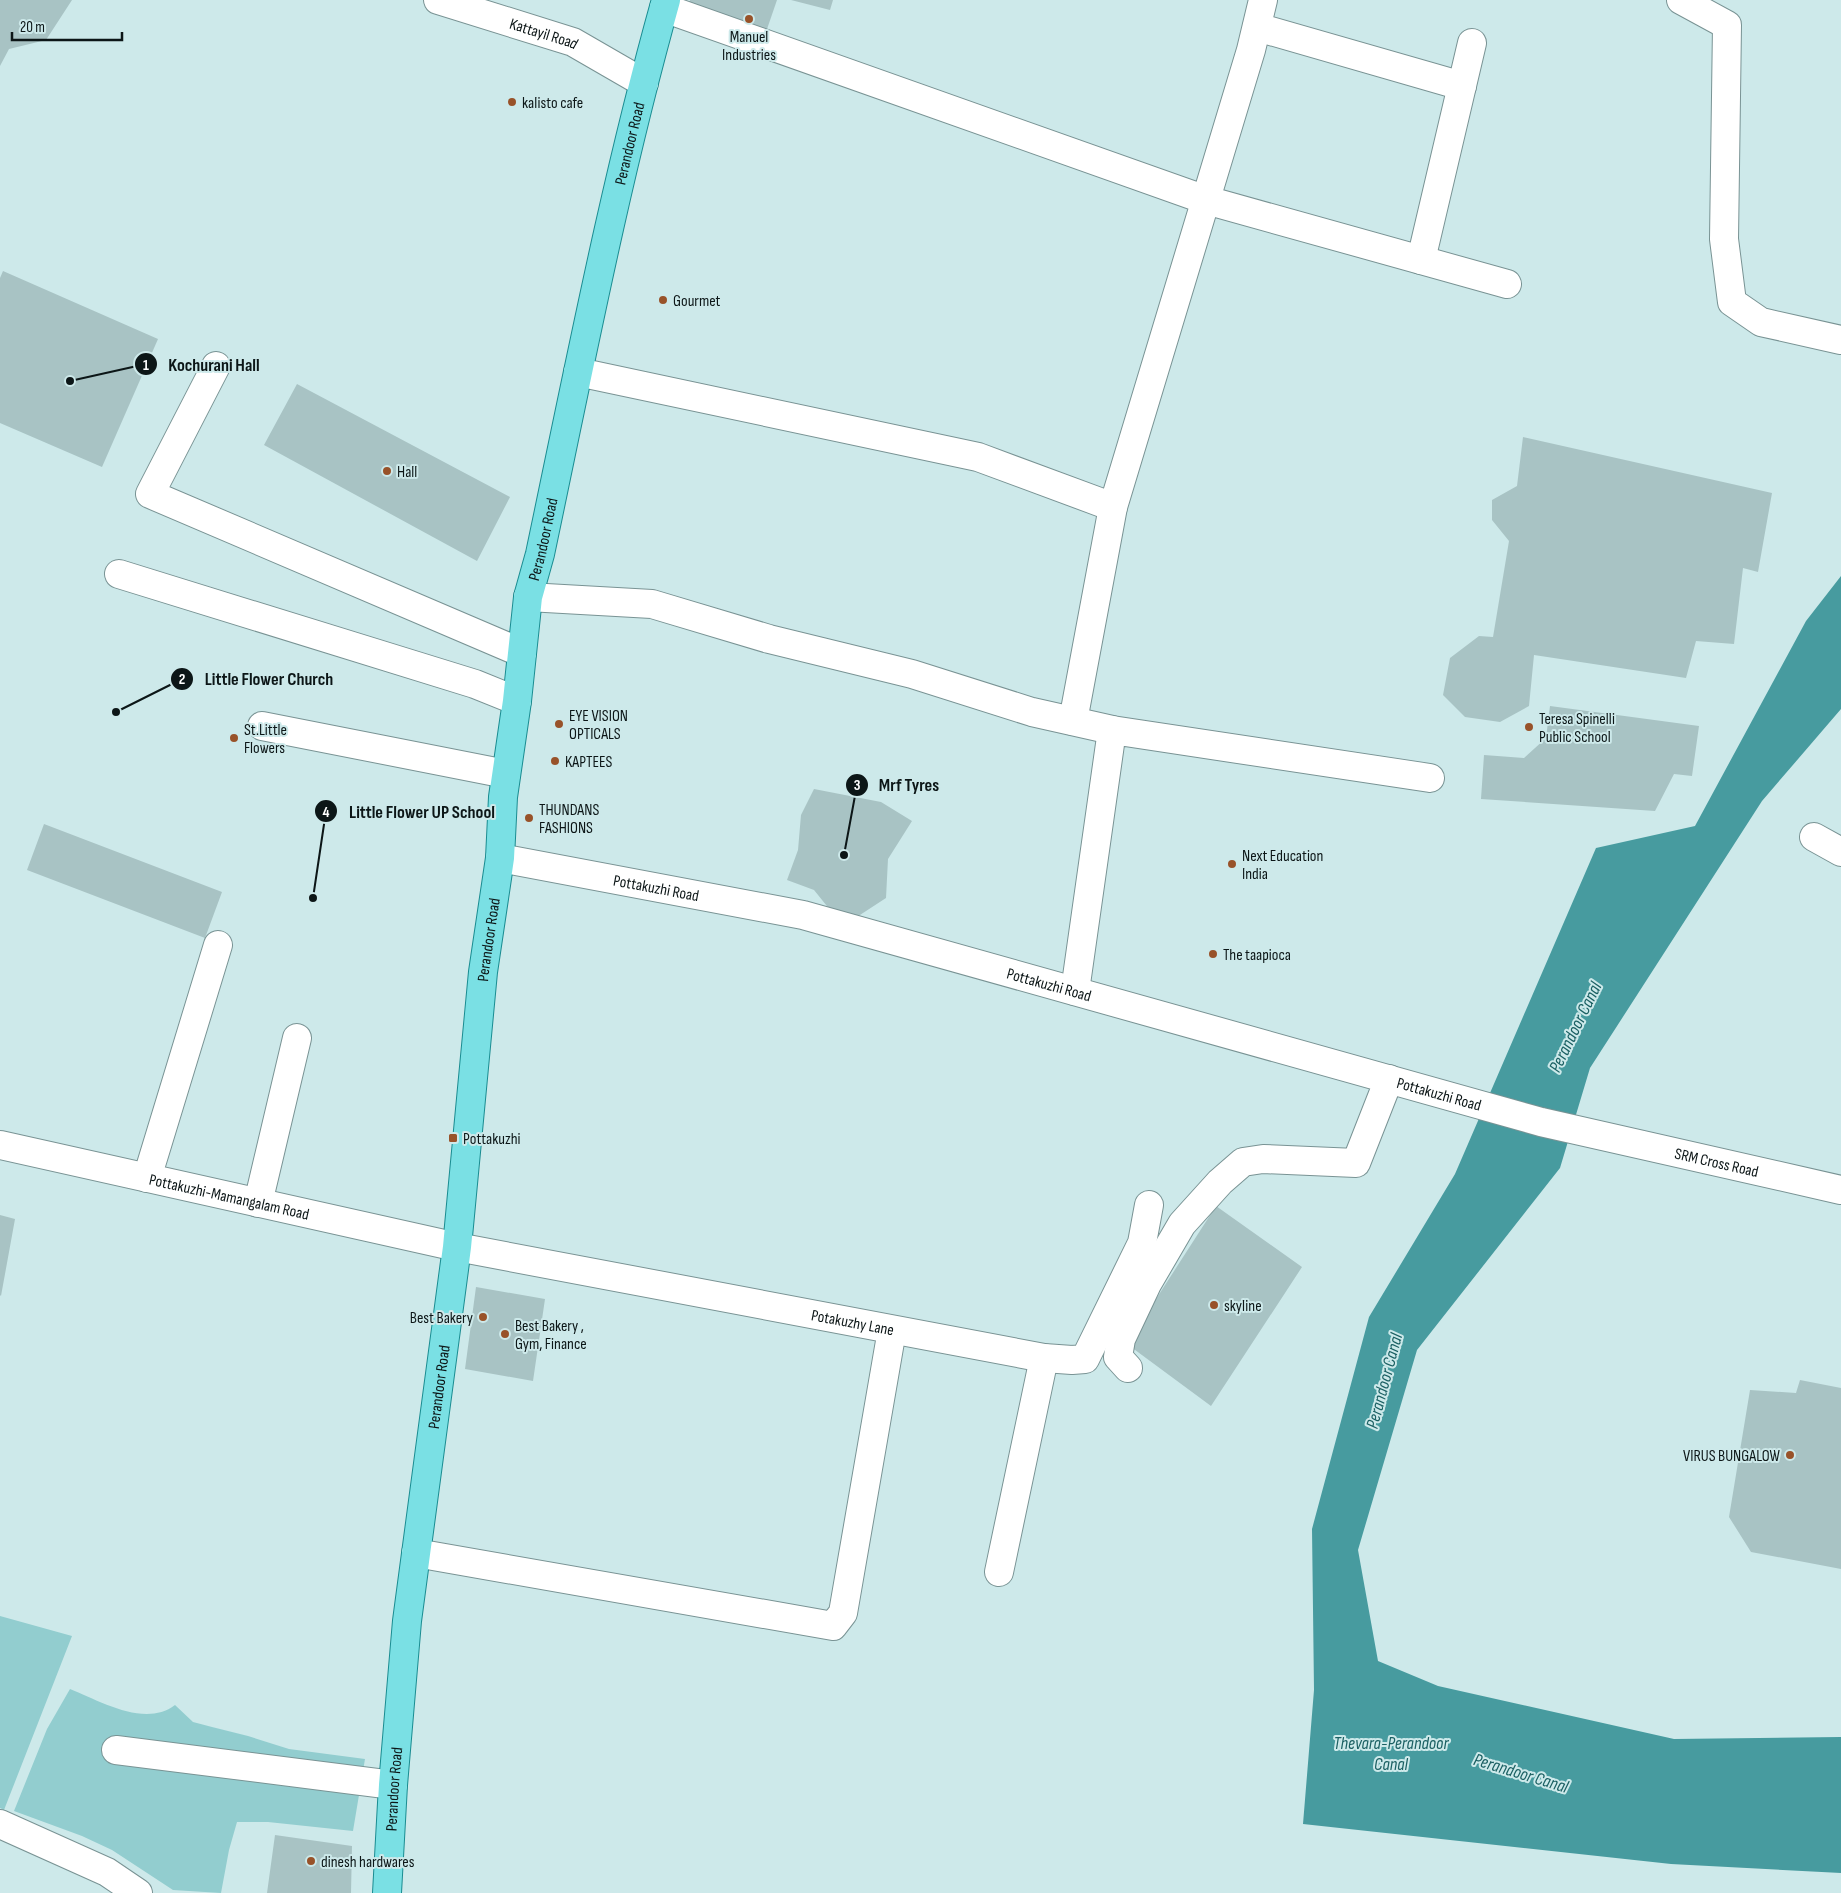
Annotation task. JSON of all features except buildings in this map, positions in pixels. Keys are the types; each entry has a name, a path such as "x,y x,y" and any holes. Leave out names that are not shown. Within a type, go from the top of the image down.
{"main road":[{"name":"Perandoor Road","path":"387,1893 393,1785 408,1621 457,1247 483,972 500,858 506,774 517,701 528,596 540,554 578,372 644,83 665,4"}],"street":[{"name":"Kattayil Road","path":"438,0 574,42 644,83"},
{"path":"1073,721 1113,507 1206,200 1256,27 1262,0"},
{"path":"1681,0 1727,25 1724,239 1732,302 1761,322 1841,340"},
{"path":"665,4 1206,200 1507,284"},
{"path":"1256,27 1462,86"},
{"path":"1420,260 1472,43"},
{"path":"216,366 150,494 522,653"},
{"path":"578,372 978,457 1113,507"},
{"path":"119,574 474,684 517,701"},
{"path":"528,596 652,604 769,639 912,674 1032,712 1112,730 1430,778"},
{"path":"262,726 506,774"},
{"path":"1075,991 1112,730"},
{"path":"1814,837 1841,852"},
{"name":"Pottakuzhi Road","path":"500,858 803,915 1476,1104 1592,1133"},
{"path":"147,1178 218,946"},
{"path":"258,1203 298,1038"},
{"path":"1128,1368 1118,1357 1121,1339 1147,1284 1182,1224 1220,1182 1243,1162 1263,1159 1356,1163 1389,1079"},
{"name":"SRM Cross Road","path":"1592,1133 1841,1190"},
{"name":"Pottakuzhi-Mamangalam Road","path":"0,1146 457,1247"},
{"name":"Potakuzhy Lane","path":"457,1247 1044,1358 1072,1360 1085,1359 1142,1243 1149,1205"},
{"path":"416,1553 833,1626 843,1614 892,1330"},
{"path":"998,1572 1044,1358"},
{"path":"116,1750 393,1785"},
{"path":"0,1824 107,1872 138,1893"}],"shaded area":[{"path":"0,1616 72,1636 4,1810 0,1808"},
{"path":"70,1689 108,1705 137,1713 150,1714 163,1711 175,1705 193,1722 289,1749 365,1759 353,1831 268,1822 237,1822 229,1850 221,1893 173,1890 112,1850 82,1836 14,1811 47,1729"}],"water":[{"name":"Thevara-Perandoor Canal","path":"1841,576 1841,709 1762,801 1590,1068 1560,1168 1417,1350 1358,1550 1378,1661 1438,1686 1674,1739 1841,1737 1841,1873 1671,1864 1303,1824 1314,1690 1312,1529 1369,1317 1455,1174 1596,848 1695,826 1806,621"}],"place":[{"name":"Manuel Industries","path":"749,19"},
{"name":"kalisto cafe","path":"512,102"},
{"name":"Gourmet","path":"663,300"},
{"name":"Kochurani Hall","path":"70,381"},
{"name":"Hall","path":"387,471"},
{"name":"Little Flower Church","path":"116,712"},
{"name":"EYE VISION OPTICALS","path":"559,724"},
{"name":"Teresa Spinelli Public School","path":"1529,727"},
{"name":"St.Little Flowers","path":"234,738"},
{"name":"KAPTEES","path":"555,761"},
{"name":"THUNDANS FASHIONS","path":"529,818"},
{"name":"Mrf Tyres","path":"844,855"},
{"name":"Next Education India","path":"1232,864"},
{"name":"Little Flower UP School","path":"313,898"},
{"name":"The taapioca","path":"1213,954"},
{"name":"Pottakuzhi","path":"453,1138"},
{"name":"skyline","path":"1214,1305"},
{"name":"Best Bakery","path":"483,1317"},
{"name":"Best Bakery , Gym, Finance","path":"505,1334"},
{"name":"VIRUS BUNGALOW","path":"1790,1455"},
{"name":"dinesh hardwares","path":"311,1861"}],"water label":[{"name":"Perandoor Canal","path":"1575,1027"},
{"name":"Perandoor Canal","path":"1384,1381"},
{"name":"Perandoor Canal","path":"1521,1773"}]}
